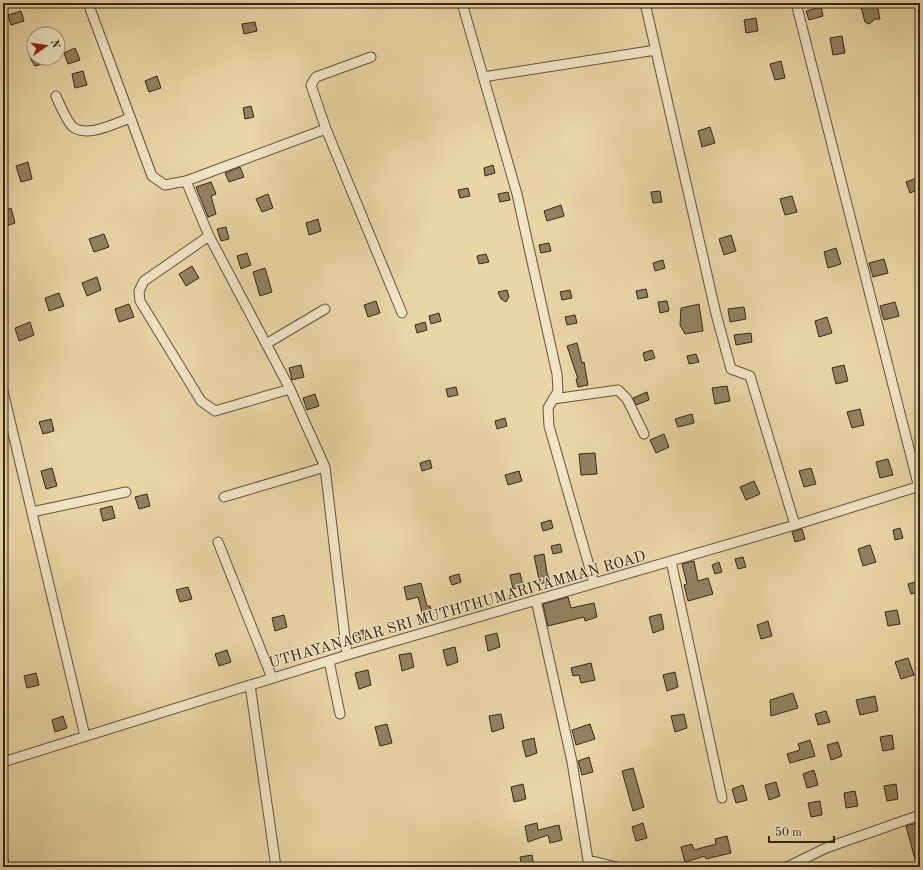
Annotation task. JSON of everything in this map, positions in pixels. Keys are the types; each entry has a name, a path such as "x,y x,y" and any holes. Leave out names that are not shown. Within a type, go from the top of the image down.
{"street":[{"path":"88,3 152,176 165,185 186,181 326,129"},
{"path":"462,3 517,194 557,374 558,391 548,408 549,426 594,583"},
{"path":"645,3 716,314 731,369 750,376 795,525"},
{"path":"796,3 919,488"},
{"path":"483,78 656,50"},
{"path":"371,57 316,77 311,85 326,129 402,313"},
{"path":"56,96 72,126 82,130 96,130 130,118"},
{"path":"186,181 209,236 290,389 325,467 347,655"},
{"path":"209,236 144,281 139,291 140,301 201,401 215,411 290,389"},
{"path":"266,344 325,309"},
{"path":"553,399 618,390 627,399 644,434"},
{"path":"3,391 85,736"},
{"path":"224,497 325,467"},
{"name":"UTHAYANAGAR SRI MUTHTHUMARIYAMMAN ROAD","path":"3,762 329,660 919,488"},
{"path":"32,512 126,492"},
{"path":"218,542 272,678"},
{"path":"671,561 722,798"},
{"path":"536,600 572,762 588,860 620,867"},
{"path":"329,660 340,714"},
{"path":"250,685 276,867"},
{"path":"787,867 826,848 920,815"},
{"path":"3,860 5,867"}],"building":[{"path":"877,4 880,19 875,19 869,24 865,22 861,7"},
{"path":"821,7 823,16 809,20 806,11"},
{"path":"21,11 24,21 11,25 8,15"},
{"path":"756,18 758,31 746,33 744,20"},
{"path":"255,22 257,31 244,34 242,24"},
{"path":"842,36 845,53 833,55 830,38"},
{"path":"75,48 80,60 68,64 66,52"},
{"path":"781,61 785,78 775,80 770,64"},
{"path":"83,71 87,85 75,88 72,74"},
{"path":"157,76 161,88 149,92 145,81"},
{"path":"251,106 254,117 245,119 243,108"},
{"path":"710,127 715,143 702,147 698,131"},
{"path":"28,162 32,179 21,182 16,166"},
{"path":"493,165 495,173 485,176 484,168"},
{"path":"240,167 244,177 229,182 225,173"},
{"path":"917,178 920,189 910,193 906,182"},
{"path":"211,182 216,194 211,196 216,214 208,217 196,187"},
{"path":"468,188 470,196 460,198 458,190"},
{"path":"660,191 662,202 653,203 651,192"},
{"path":"508,192 510,200 500,202 498,194"},
{"path":"268,194 273,208 262,212 256,199"},
{"path":"792,196 797,212 785,215 780,199"},
{"path":"561,205 564,216 547,221 544,211"},
{"path":"11,208 15,223 3,227 3,211"},
{"path":"318,219 321,231 309,235 306,223"},
{"path":"226,227 229,239 221,241 217,229"},
{"path":"104,234 109,247 94,252 89,239"},
{"path":"731,235 736,251 724,255 719,239"},
{"path":"549,243 551,251 541,253 539,245"},
{"path":"836,248 841,264 828,268 824,252"},
{"path":"247,253 251,265 241,269 237,256"},
{"path":"486,254 489,262 479,264 477,256"},
{"path":"884,259 888,273 873,277 869,263"},
{"path":"663,260 665,268 655,271 653,263"},
{"path":"192,266 199,278 186,286 179,274"},
{"path":"265,268 272,292 260,296 253,272"},
{"path":"97,277 101,290 87,296 82,283"},
{"path":"646,289 648,297 638,299 636,291"},
{"path":"507,290 509,297 506,302 501,299 498,292"},
{"path":"570,290 572,298 562,300 560,292"},
{"path":"59,293 64,306 49,311 45,298"},
{"path":"376,301 380,313 368,317 364,305"},
{"path":"667,301 669,311 660,313 658,302"},
{"path":"895,302 899,316 884,320 880,306"},
{"path":"129,304 134,317 119,322 115,309"},
{"path":"699,304 703,331 685,334 680,325 681,308"},
{"path":"744,307 746,319 730,322 728,309"},
{"path":"439,313 441,321 431,324 429,316"},
{"path":"575,315 577,323 567,325 565,317"},
{"path":"827,317 832,333 819,337 815,321"},
{"path":"30,322 34,335 19,341 15,328"},
{"path":"425,322 427,330 417,333 415,325"},
{"path":"751,333 752,342 736,345 734,335"},
{"path":"577,343 582,363 584,362 588,385 578,387 576,379 578,379 567,346"},
{"path":"652,350 655,358 645,361 643,353"},
{"path":"696,354 699,362 689,364 687,356"},
{"path":"301,365 304,377 292,380 289,368"},
{"path":"844,365 848,381 836,384 832,368"},
{"path":"727,386 730,401 715,404 712,388"},
{"path":"456,387 458,395 448,397 446,389"},
{"path":"647,392 649,400 636,405 633,398"},
{"path":"315,394 319,406 307,410 303,398"},
{"path":"860,409 864,425 852,428 847,412"},
{"path":"692,414 694,423 678,427 675,419"},
{"path":"505,418 507,426 497,429 495,421"},
{"path":"51,419 54,431 43,434 39,422"},
{"path":"664,434 669,447 656,453 650,440"},
{"path":"595,453 597,474 581,475 579,454"},
{"path":"888,459 893,475 880,478 876,462"},
{"path":"430,460 432,468 422,471 420,463"},
{"path":"52,468 57,486 46,489 41,471"},
{"path":"811,468 816,484 804,487 799,471"},
{"path":"519,471 522,481 508,485 505,475"},
{"path":"754,481 760,494 746,500 740,487"},
{"path":"147,494 150,506 139,509 135,497"},
{"path":"112,506 115,518 103,521 100,509"},
{"path":"551,520 553,528 543,531 541,523"},
{"path":"900,528 903,538 895,540 893,530"},
{"path":"802,529 805,539 795,542 792,532"},
{"path":"560,544 562,552 553,554 551,546"},
{"path":"870,545 876,562 863,566 858,549"},
{"path":"544,554 550,581 540,584 534,556"},
{"path":"743,557 746,567 738,569 735,559"},
{"path":"694,561 698,581 708,578 713,594 688,601 684,585 687,584 682,564"},
{"path":"719,562 722,572 715,574 712,565"},
{"path":"520,573 523,586 513,589 510,575"},
{"path":"459,574 461,582 452,585 449,577"},
{"path":"915,582 918,592 911,594 908,584"},
{"path":"421,583 427,606 430,606 432,613 423,616 418,597 407,600 404,587"},
{"path":"188,587 192,599 180,602 176,590"},
{"path":"568,597 571,608 594,603 597,617 585,621 584,617 548,626 543,604"},
{"path":"897,610 900,624 888,626 885,612"},
{"path":"661,614 664,629 653,633 649,617"},
{"path":"284,615 287,627 275,631 272,618"},
{"path":"768,621 772,636 761,639 757,625"},
{"path":"364,630 366,638 356,640 354,632"},
{"path":"497,633 500,647 488,651 485,636"},
{"path":"455,647 458,662 447,666 443,650"},
{"path":"227,650 231,662 219,666 215,654"},
{"path":"411,653 414,667 402,671 399,655"},
{"path":"908,658 914,675 901,679 895,662"},
{"path":"591,663 595,680 581,683 579,675 573,676 571,668"},
{"path":"368,670 371,685 359,689 355,673"},
{"path":"675,672 678,687 667,691 663,675"},
{"path":"36,673 39,685 27,688 24,676"},
{"path":"793,693 798,708 771,716 770,700"},
{"path":"875,696 878,711 860,715 856,700"},
{"path":"826,711 830,722 818,725 815,714"},
{"path":"501,714 504,728 492,732 489,716"},
{"path":"684,714 687,728 675,732 671,716"},
{"path":"63,716 67,728 55,732 52,720"},
{"path":"387,724 392,743 380,746 375,727"},
{"path":"590,724 595,739 576,745 572,730"},
{"path":"892,735 894,749 883,751 880,737"},
{"path":"534,738 537,753 526,757 522,741"},
{"path":"810,740 815,756 790,763 787,754 800,750 798,744"},
{"path":"838,742 842,756 831,760 827,745"},
{"path":"589,757 593,772 582,775 578,761"},
{"path":"633,768 644,807 633,811 622,771"},
{"path":"814,770 818,785 807,788 803,774"},
{"path":"776,782 780,796 769,800 765,785"},
{"path":"523,784 526,799 514,802 511,787"},
{"path":"896,784 898,799 887,801 884,786"},
{"path":"743,785 747,800 736,803 732,789"},
{"path":"855,791 858,806 846,808 844,793"},
{"path":"820,801 822,815 811,817 808,803"},
{"path":"920,822 920,867 917,867 906,826"},
{"path":"537,823 538,830 559,825 562,840 550,843 548,835 528,842 525,826"},
{"path":"643,823 647,838 636,841 632,827"},
{"path":"727,836 731,853 706,859 705,856 685,862 681,847 692,844 694,850 716,844 715,839"},
{"path":"532,855 534,867 522,867 520,857"}]}
